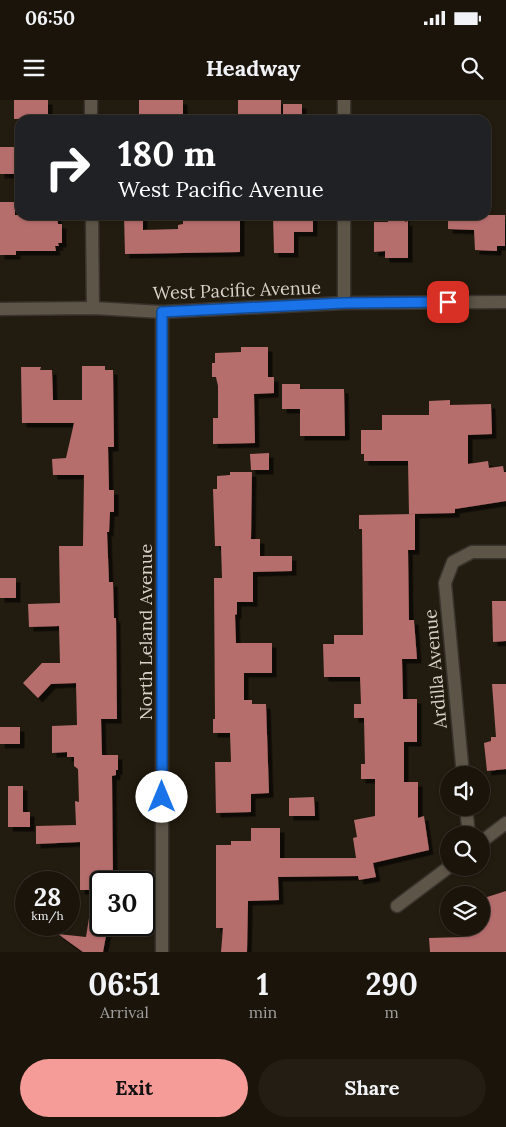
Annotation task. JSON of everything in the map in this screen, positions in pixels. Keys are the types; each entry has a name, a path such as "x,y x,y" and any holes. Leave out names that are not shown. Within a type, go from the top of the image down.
{"street":[{"path":"91,100 91,115"},
{"path":"344,100 344,115"},
{"path":"92,220 93,308"},
{"path":"344,220 344,303"},
{"name":"West Pacific Avenue","path":"0,309 93,308 162,312 344,303 506,302"},
{"name":"North Leland Avenue","path":"162,312 162,952"},
{"name":"Ardilla Avenue","path":"462,766 445,584 453,562 472,552 506,552"},
{"path":"490,835 506,823"},
{"path":"397,906 440,873"}],"building":[{"path":"14,100 48,100 48,115 15,115 14,119"},
{"path":"139,100 183,100 183,114 139,115"},
{"path":"238,100 281,100 281,115 238,115"},
{"path":"283,104 302,104 302,115 283,115"},
{"path":"0,147 15,147 15,174 0,174"},
{"path":"0,202 15,202 15,220 58,220 58,224 62,224 62,243 58,243 59,246 55,246 56,251 16,251 16,255 0,255"},
{"path":"491,215 505,215 505,246 497,246 497,251 475,250 474,230 448,229 448,220 491,220"},
{"path":"124,220 143,220 143,230 178,229 178,225 183,224 183,220 240,220 240,252 125,254"},
{"path":"273,220 313,220 313,232 294,232 294,253 274,253"},
{"path":"388,220 408,221 408,258 385,258 385,251 374,252 374,222 388,222"},
{"path":"241,347 268,347 268,377 274,377 274,393 254,394 255,443 213,444 213,418 218,418 218,386 216,377 212,377 212,363 215,363 215,353 241,352"},
{"path":"82,366 105,366 105,370 113,370 114,447 108,447 109,490 114,490 114,512 110,512 109,532 107,532 109,582 113,582 114,618 116,618 117,719 101,719 102,755 118,755 118,770 116,770 116,775 112,776 113,871 90,871 90,890 80,890 80,842 36,844 36,826 76,825 75,801 79,802 78,769 74,766 74,757 67,757 67,752 52,753 52,726 77,725 76,683 51,684 38,698 23,683 42,663 60,663 59,626 29,627 28,604 60,603 59,546 83,546 84,475 53,475 52,459 66,458 74,423 22,423 21,367 41,367 40,370 52,370 53,400 82,400"},
{"path":"282,384 300,384 300,389 344,389 345,436 300,436 300,409 282,409"},
{"path":"450,400 450,405 491,404 492,434 468,435 468,464 488,461 489,468 503,466 504,472 506,472 506,501 455,509 455,513 409,514 408,461 364,461 364,454 361,454 361,430 382,430 382,415 429,415 429,401"},
{"path":"269,453 269,470 251,470 250,454"},
{"path":"230,472 252,472 251,539 260,539 260,556 292,556 292,571 253,572 253,602 237,602 237,614 235,615 236,643 272,643 272,673 244,673 244,700 252,700 252,704 266,704 269,793 251,794 251,812 216,813 215,762 231,762 230,733 213,733 213,719 215,719 214,578 222,578 221,546 215,546 213,489 217,489 217,476 230,475"},
{"path":"415,514 415,550 408,550 409,620 414,620 417,659 402,659 403,699 417,699 417,742 404,742 404,782 418,782 418,818 424,816 429,850 373,863 376,877 359,880 358,876 278,877 279,900 248,901 247,952 221,952 223,928 216,928 216,845 231,845 231,841 251,841 251,828 280,828 280,858 356,858 353,838 357,837 354,820 375,816 375,779 361,779 361,764 365,764 364,718 354,718 354,704 361,704 360,677 324,677 323,644 334,644 334,635 363,635 362,529 359,529 359,515"},
{"path":"0,578 16,578 16,598 0,598"},
{"path":"492,601 506,601 506,641 493,642"},
{"path":"492,684 506,684 506,769 490,771 490,766 486,766 484,743 491,741 491,737 496,737"},
{"path":"0,727 20,727 20,744 0,744"},
{"path":"8,786 23,786 23,812 30,812 30,827 8,827"},
{"path":"314,797 315,816 289,816 289,798"},
{"path":"506,891 506,952 430,952 429,938 490,936 490,896"},
{"path":"90,918 90,936 106,936 103,952 83,952 61,936 77,936 86,937"}],"route":[{"path":"162,797 162,312 344,303 448,302"}]}
